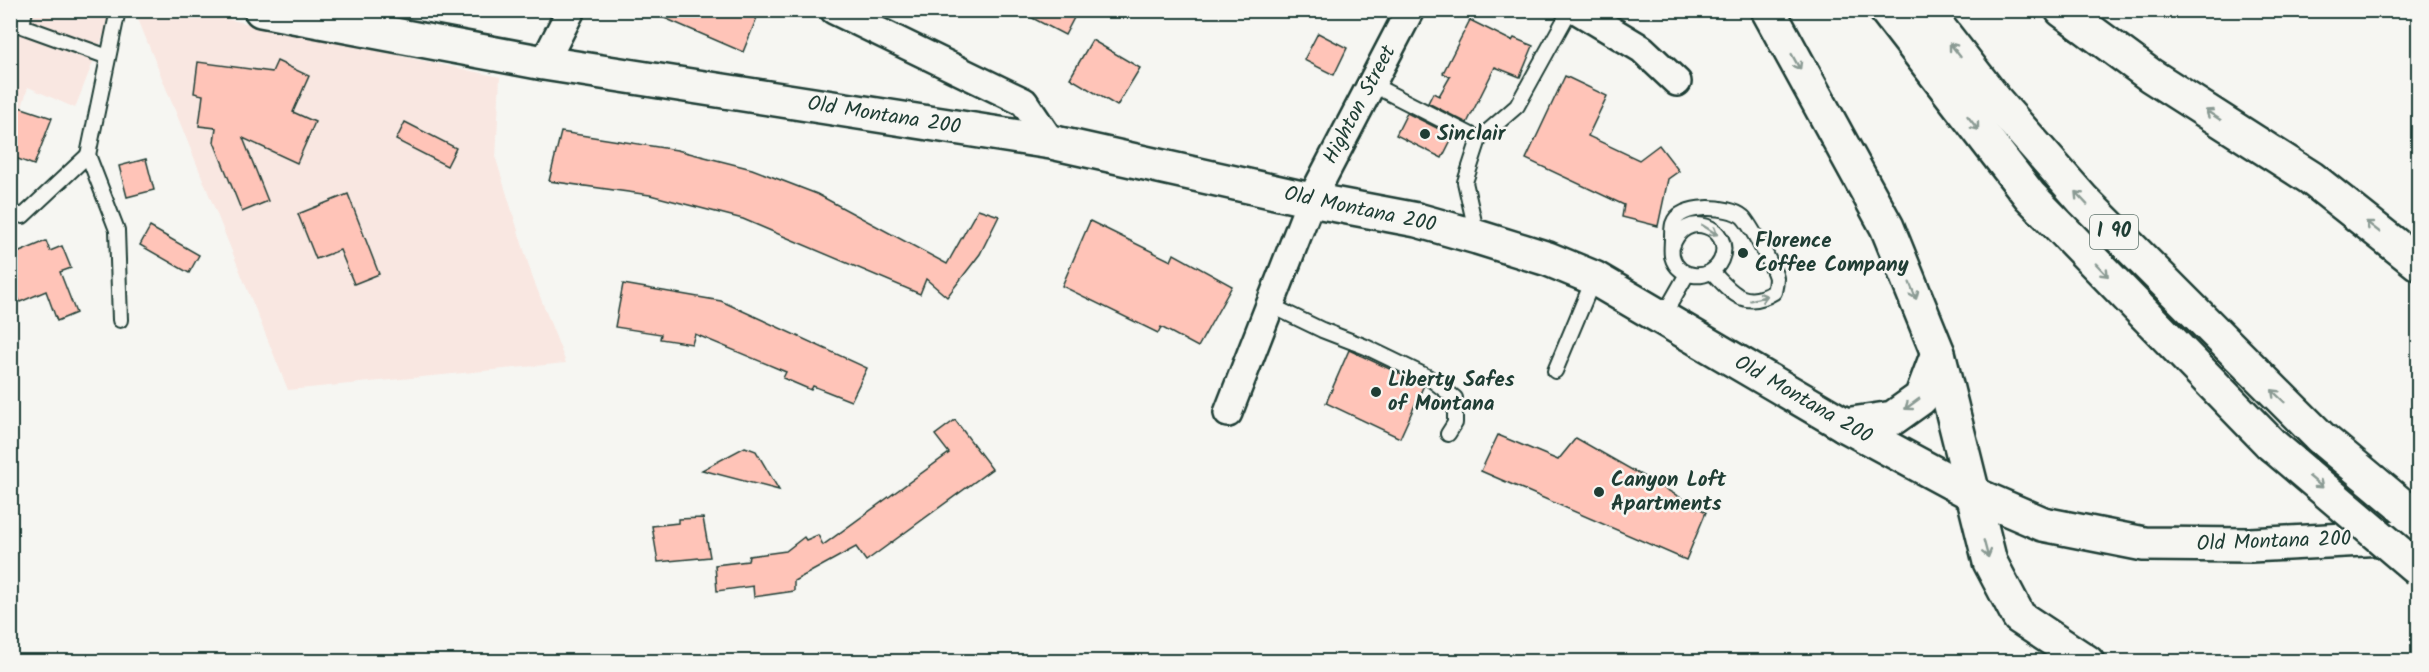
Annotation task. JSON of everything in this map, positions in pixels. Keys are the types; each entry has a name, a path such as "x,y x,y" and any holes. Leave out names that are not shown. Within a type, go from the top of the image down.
{"main road":[{"name":"Old Montana 200","path":"261,10 544,63 1051,142 1311,200 1417,220 1477,237 1548,259 1594,278 1845,425 1971,493 2043,524 2144,544 2250,545 2413,530"},
{"path":"1768,10 1887,227 1938,353 1990,562 2019,617 2087,662"},
{"name":"I 90","path":"1886,10 2030,196 2271,444 2418,569"},
{"name":"I 90","path":"1925,10 1995,100 2083,200 2413,530"},
{"path":"2062,10 2150,75 2311,178 2418,263"},
{"path":"1845,425 1893,418 1921,398 1938,353"}],"street":[{"path":"544,63 571,10"},
{"path":"834,10 1024,102 1051,142"},
{"name":"Highton Street","path":"1228,413 1311,200 1410,10"},
{"path":"1578,10 1642,49 1677,82"}],"lane":[{"path":"25,10 21,26 108,57"},
{"path":"118,10 88,155 117,230 120,320"},
{"path":"1477,237 1465,182 1479,139 1517,106 1570,10"},
{"path":"1371,84 1479,139"},
{"path":"10,212 23,216 88,155"},
{"path":"1672,247 1679,232 1686,227 1694,225 1711,228 1722,241 1723,250 1722,258 1712,272 1704,275 1687,274 1675,263 1672,247 1673,223 1681,213 1708,208 1732,210 1743,218 1760,244 1776,277 1774,292 1759,300 1745,300 1732,292 1712,272"},
{"path":"1662,318 1687,274"},
{"path":"1554,371 1594,278"},
{"path":"1270,305 1428,377 1455,398 1455,423 1448,435"}],"shaded area":[{"path":"11,11 113,11 75,108 28,87 11,145"},
{"path":"123,11 231,11 227,19 500,77 496,159 532,276 566,363 288,390 136,14"}],"building":[{"path":"646,10 760,10 743,52"},
{"path":"1017,10 1078,10 1065,35"},
{"path":"1470,20 1512,41 1514,38 1533,46 1520,77 1495,67 1467,123 1428,103 1433,93 1439,96 1450,77 1443,73"},
{"path":"1318,33 1347,48 1334,75 1304,60"},
{"path":"1092,40 1140,68 1117,106 1070,78"},
{"path":"277,61 309,76 293,112 315,122 297,163 243,138 268,201 242,212 214,142 216,128 199,126 203,95 194,93 198,62 272,72"},
{"path":"1565,76 1607,96 1588,136 1639,160 1659,145 1679,171 1668,179 1658,226 1622,217 1624,205 1526,159"},
{"path":"10,104 52,118 34,165 10,156"},
{"name":"Sinclair","path":"1407,113 1453,136 1442,158 1396,135"},
{"path":"405,122 456,148 447,166 396,140"},
{"path":"561,132 677,150 752,169 817,194 947,264 978,209 999,216 980,254 947,297 926,279 920,294 743,219 650,195 549,181"},
{"path":"146,159 154,190 127,197 119,166"},
{"path":"348,194 379,274 354,284 340,250 316,259 298,214"},
{"path":"1090,221 1171,261 1174,254 1232,286 1198,347 1161,327 1158,333 1062,286"},
{"path":"150,227 199,255 189,273 140,245"},
{"path":"46,241 50,251 62,246 71,268 60,272 76,313 57,321 46,291 20,302 10,278 10,256"},
{"path":"623,284 721,301 867,368 851,401 813,386 811,390 783,378 786,372 695,334 692,344 660,339 661,334 615,327"},
{"name":"Liberty Safes of Montana","path":"1349,350 1424,385 1400,438 1326,403"},
{"path":"955,420 992,469 866,561 856,547 794,581 794,591 754,597 753,586 717,591 715,565 748,561 749,556 786,551 804,537 806,540 818,535 823,545 949,453 935,435"},
{"name":"Canyon Loft Apartments","path":"1498,435 1558,460 1576,438 1706,512 1686,560 1481,471"},
{"path":"745,447 756,451 779,490 702,470"},
{"path":"703,518 710,557 658,562 652,526 678,523 678,519"}],"place":[{"name":"Sinclair","path":"1425,134"},
{"name":"Florence Coffee Company","path":"1743,253"},
{"name":"Liberty Safes of Montana","path":"1376,392"},
{"name":"Canyon Loft Apartments","path":"1599,492"}]}
